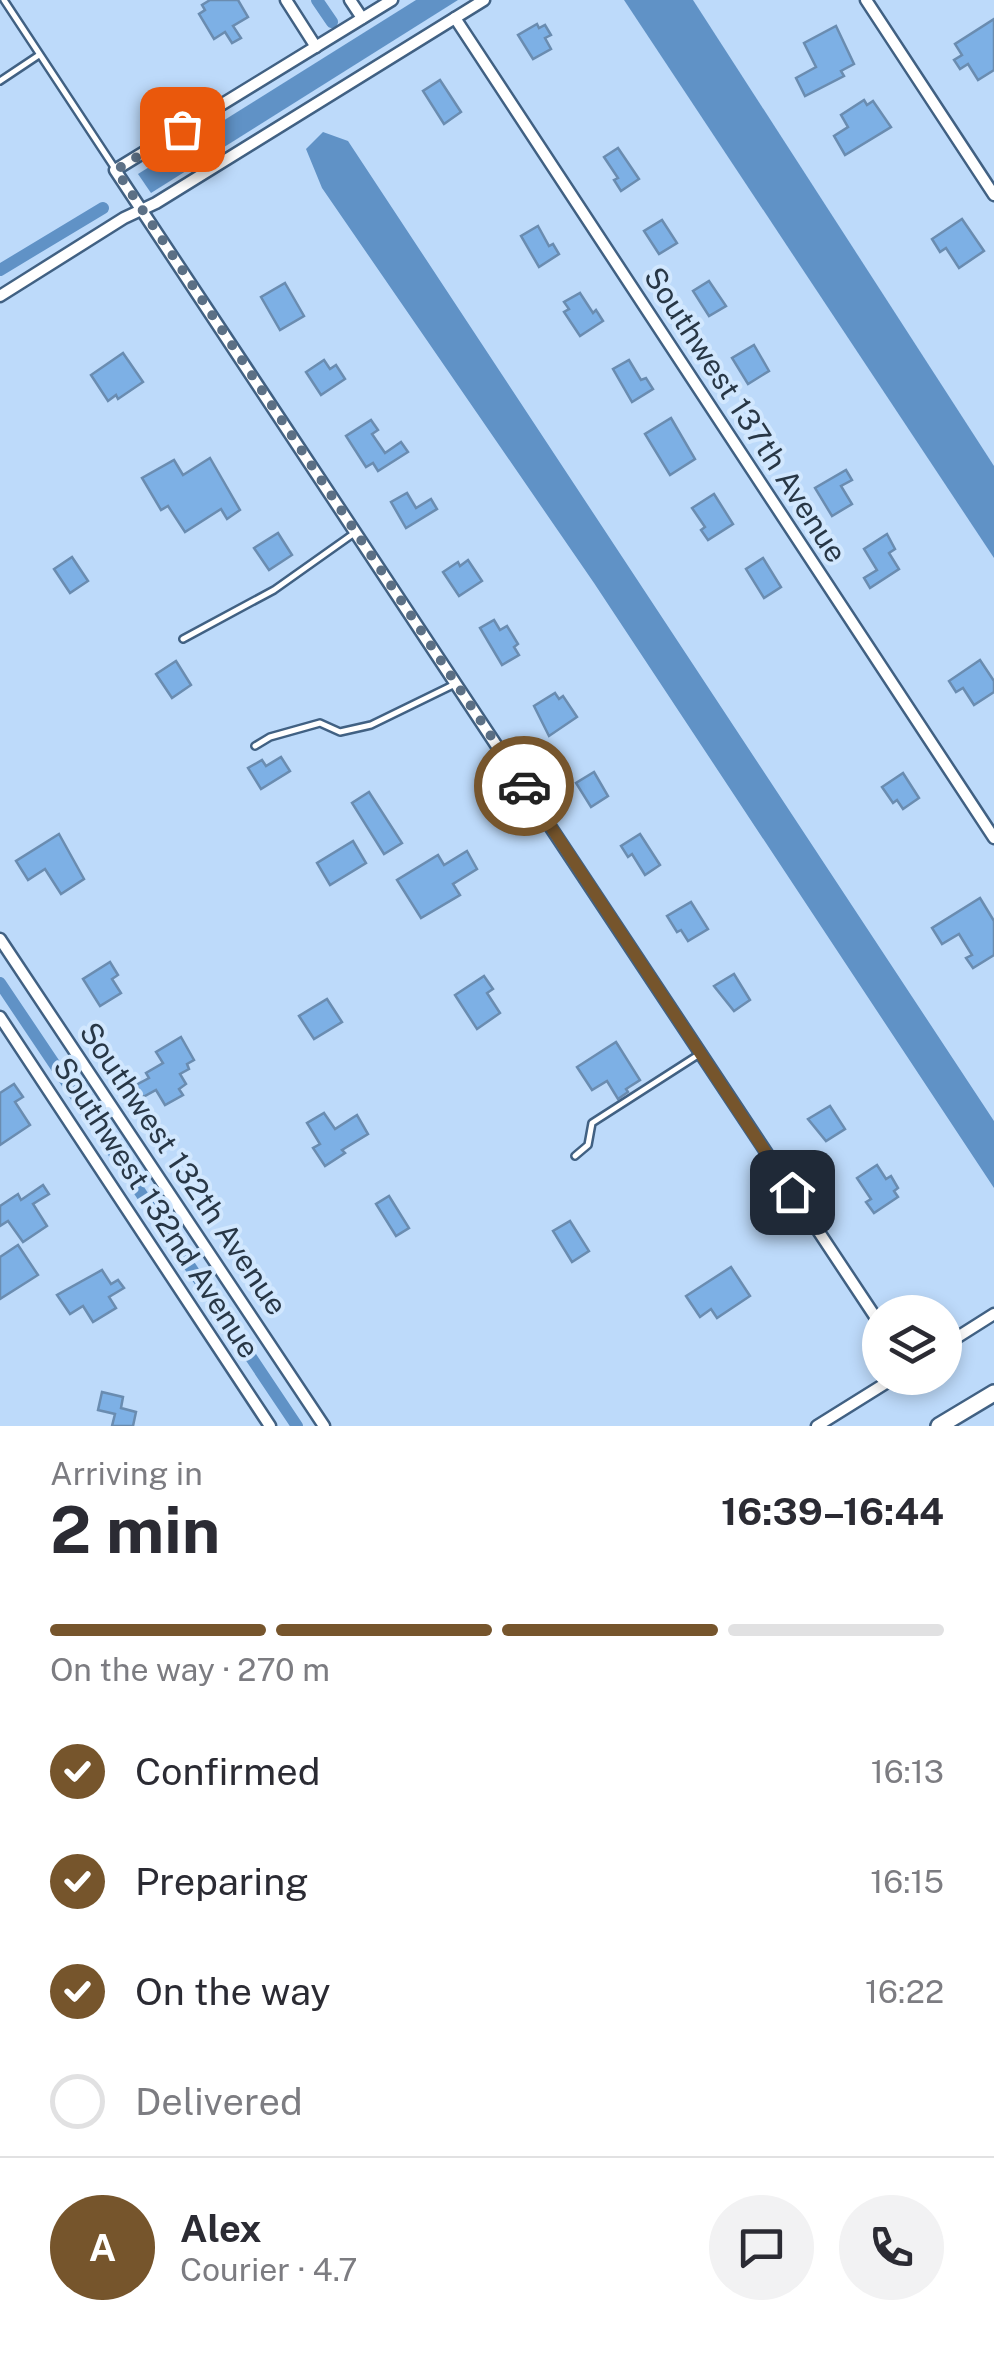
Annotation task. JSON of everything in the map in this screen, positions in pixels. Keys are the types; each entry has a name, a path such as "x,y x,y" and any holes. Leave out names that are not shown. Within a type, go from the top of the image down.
{"main road":[{"path":"939,1426 994,1392"}],"street":[{"path":"286,0 316,47"},
{"path":"350,0 362,18"},
{"path":"392,0 116,170 862,1297"},
{"path":"0,296 484,0"},
{"path":"866,0 994,194"},
{"name":"Southwest 137th Avenue","path":"454,18 994,838"},
{"name":"Southwest 132th Avenue","path":"0,939 324,1426"},
{"name":"Southwest 132nd Avenue","path":"0,1016 270,1426"},
{"path":"962,1334 994,1314"},
{"path":"817,1426 867,1395"}],"lane":[{"path":"4,0 116,170"},
{"path":"0,81 40,54"},
{"path":"183,639 274,590 356,532"},
{"path":"255,746 270,737 320,723 340,732 372,725 456,683"},
{"path":"575,1156 588,1145 592,1123 701,1053"}],"water":[{"path":"416,0 458,0 151,193 138,174"},
{"path":"624,0 693,0 994,466 994,558"},
{"path":"323,132 348,141 994,1121 994,1188 594,583 322,188 306,149"}],"building":[{"path":"210,0 238,0 248,17 233,26 241,38 232,43 225,32 214,39 199,14 205,10 202,5"},
{"path":"994,19 994,70 978,80 968,64 960,69 954,60 962,55 955,44"},
{"path":"537,24 539,28 545,25 551,35 545,38 551,49 533,59 518,35"},
{"path":"836,26 854,64 841,71 844,76 805,96 796,78 816,67 804,43"},
{"path":"440,80 461,112 444,124 423,91"},
{"path":"864,100 867,105 873,101 891,127 845,155 834,136 848,127 841,115"},
{"path":"618,148 639,179 621,191 614,180 618,178 604,157"},
{"path":"962,219 984,251 959,268 946,248 940,252 932,239"},
{"path":"662,220 677,243 659,254 644,231"},
{"path":"538,226 549,246 553,244 559,254 539,267 521,236"},
{"path":"709,281 726,306 709,316 693,291"},
{"path":"285,283 304,316 280,330 261,297"},
{"path":"580,293 603,321 580,336 564,312 569,309 564,302"},
{"path":"754,345 769,371 748,384 732,358"},
{"path":"123,353 143,382 118,399 116,395 108,401 91,375"},
{"path":"324,360 330,369 336,365 345,379 321,395 306,372"},
{"path":"629,360 641,380 646,378 653,389 632,402 613,369"},
{"path":"671,418 695,459 670,475 645,434"},
{"path":"371,420 378,430 372,434 385,453 401,442 408,452 378,471 373,463 366,467 346,436"},
{"path":"210,458 240,510 227,519 221,509 185,532 168,506 161,510 142,478 174,460 183,475"},
{"path":"846,470 852,480 841,486 852,504 832,516 815,488"},
{"path":"407,493 416,508 431,499 437,509 406,528 391,502"},
{"path":"714,494 733,524 708,540 701,530 705,527 692,508"},
{"path":"278,533 292,555 269,570 254,548"},
{"path":"887,534 895,549 889,553 899,569 870,588 864,578 877,570 864,549"},
{"path":"72,557 88,581 70,593 54,569"},
{"path":"763,558 781,587 764,598 746,569"},
{"path":"468,560 482,581 459,596 443,572"},
{"path":"494,620 500,630 507,626 518,644 514,647 519,655 502,665 480,628"},
{"path":"980,660 994,681 994,692 974,705 963,688 956,692 949,681"},
{"path":"176,661 191,685 172,698 156,674"},
{"path":"555,693 559,699 563,696 577,717 549,736 534,706"},
{"path":"281,757 290,771 261,789 248,768 262,760 266,766"},
{"path":"594,772 608,796 591,807 576,783"},
{"path":"903,773 919,798 903,809 897,800 893,803 882,787"},
{"path":"369,792 402,843 384,854 352,803"},
{"path":"59,834 84,879 61,894 45,869 28,880 16,861"},
{"path":"640,834 660,865 645,875 632,854 628,857 621,846"},
{"path":"353,841 366,863 330,885 317,863"},
{"path":"467,851 477,869 453,884 460,895 421,918 397,880 438,855 444,865"},
{"path":"980,898 994,921 994,955 973,968 966,958 972,955 959,934 942,944 932,928"},
{"path":"691,902 708,929 688,941 667,916"},
{"path":"110,962 118,975 112,979 121,993 100,1006 83,979"},
{"path":"734,974 750,1000 734,1011 714,986"},
{"path":"484,976 493,989 487,993 500,1013 477,1029 455,995"},
{"path":"327,999 342,1022 314,1039 299,1016"},
{"path":"181,1037 194,1060 180,1074 186,1084 179,1089 183,1095 165,1105 156,1090 143,1097 136,1085 163,1063 156,1052"},
{"path":"616,1042 640,1080 618,1099 607,1081 592,1090 577,1067"},
{"path":"14,1084 23,1097 15,1102 30,1125 0,1145 0,1093"},
{"path":"830,1106 845,1129 826,1141 808,1119"},
{"path":"324,1113 335,1129 357,1115 368,1134 325,1166 313,1148 320,1144 307,1123"},
{"path":"877,1165 886,1179 891,1176 898,1197 874,1213 866,1202 871,1199 857,1178"},
{"path":"43,1185 49,1194 33,1204 47,1226 23,1242 8,1221 0,1226 0,1206 18,1194 21,1200"},
{"path":"389,1196 409,1228 396,1236 376,1204"},
{"path":"570,1221 589,1251 572,1262 553,1231"},
{"path":"18,1245 38,1275 0,1299 0,1257"},
{"path":"731,1267 750,1296 717,1318 711,1309 700,1317 686,1296"},
{"path":"102,1270 111,1284 118,1280 124,1288 109,1297 116,1308 93,1322 83,1306 70,1314 57,1295"},
{"path":"102,1392 123,1397 121,1408 136,1412 133,1426 112,1426 115,1414 98,1410"}],"waterway":[{"path":"317,0 332,22"},
{"path":"0,270 103,208"},
{"path":"0,983 297,1426"}],"way so far":[{"path":"182,129 116,170 524,786"}],"route":[{"path":"524,786 792,1192"}]}
